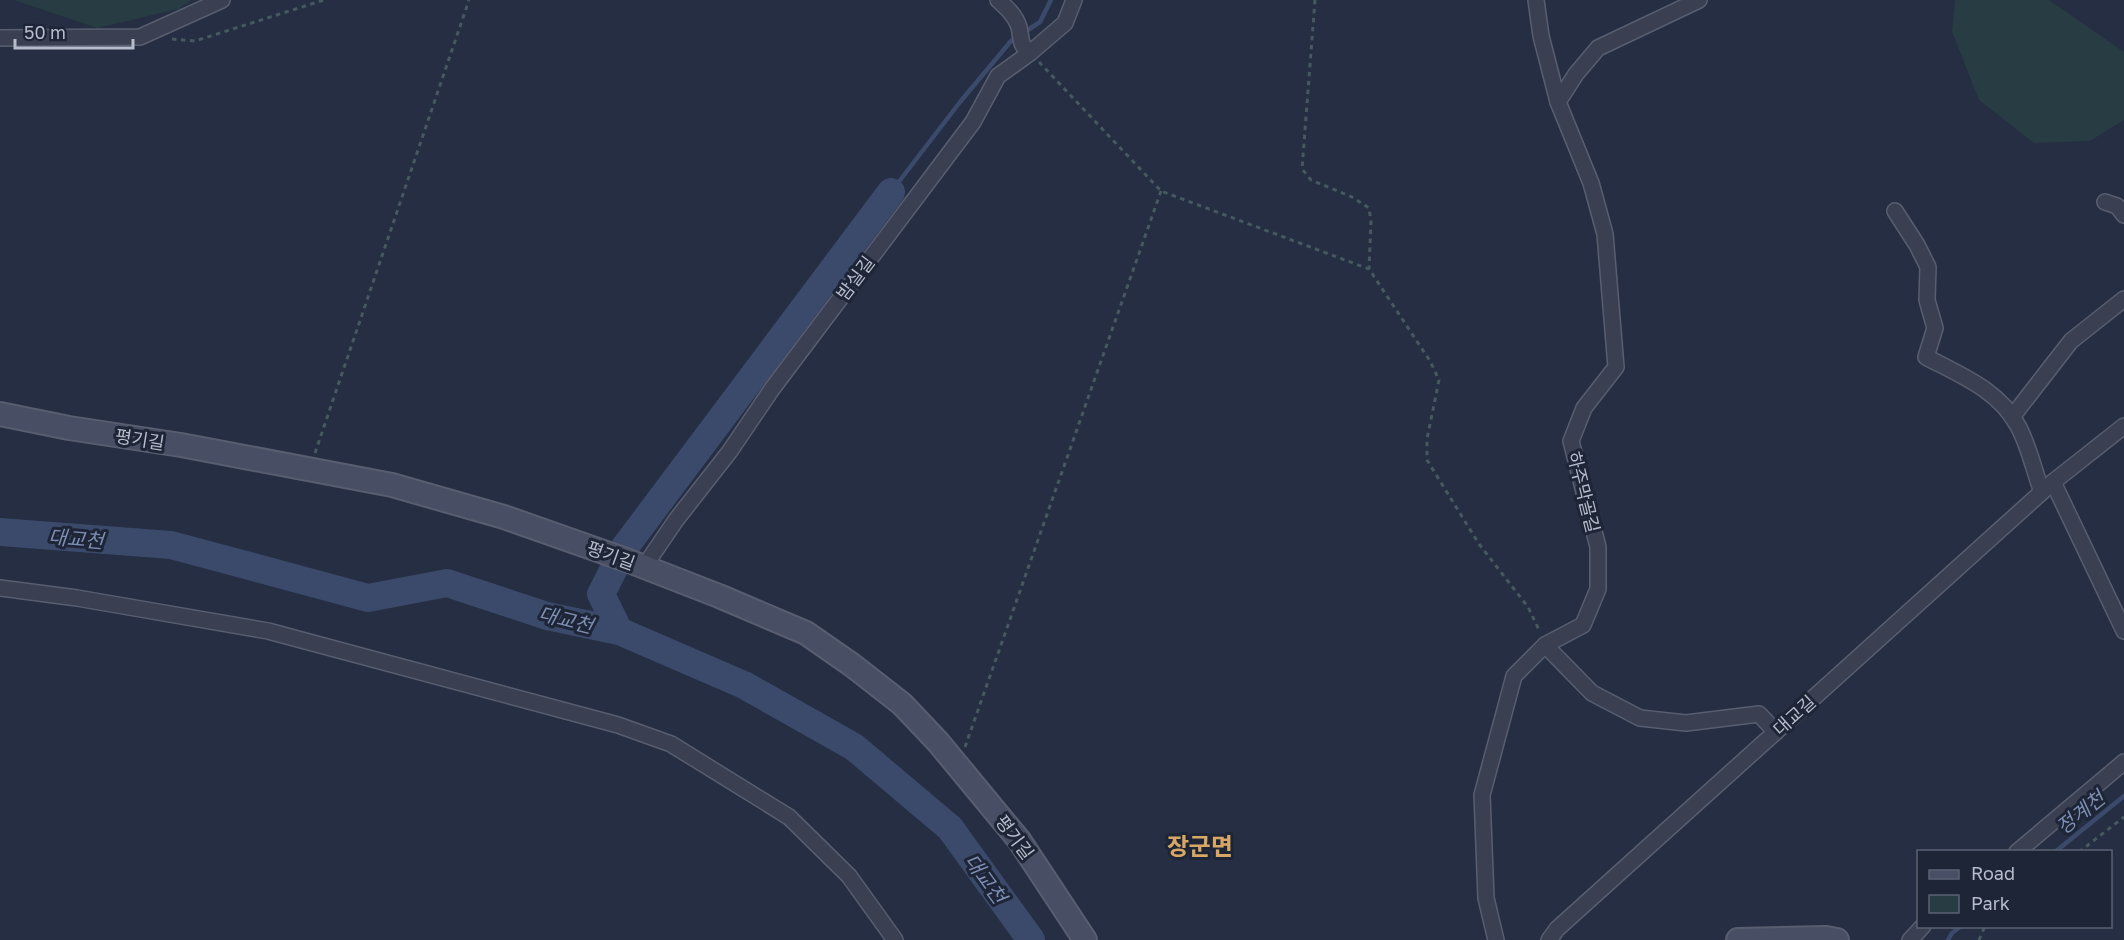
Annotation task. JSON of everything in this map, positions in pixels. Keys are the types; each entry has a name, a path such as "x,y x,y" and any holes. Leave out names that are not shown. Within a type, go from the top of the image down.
{"main road":[{"name":"평기길","path":"0,414 69,428 181,445 404,488 504,517 628,561 806,633 852,664 902,704 1020,840 1085,940"},
{"path":"1738,940 1826,938 1837,940"}],"street":[{"path":"0,38 140,37 222,0"},
{"path":"998,0 1010,10 1018,25 1026,50"},
{"name":"밤실길","path":"628,561 676,520 730,452 772,389 973,122 998,76 1026,50 1065,23 1074,0"},
{"name":"하주막골길","path":"1496,940 1486,898 1482,795 1514,676 1545,645 1583,625 1598,589 1598,547 1571,441 1584,408 1616,367 1605,234 1591,183 1558,102 1541,36 1536,0"},
{"path":"1558,102 1576,74 1598,48 1699,0"},
{"path":"2105,202 2117,206 2124,215"},
{"path":"1895,211 1928,267 1927,300 1935,328 1926,357 1976,383 2001,401 2018,426 2047,487 2124,631"},
{"path":"2012,417 2071,341 2124,299"},
{"name":"대교길","path":"1549,940 1557,929 2047,487 2124,426"},
{"path":"0,588 89,600 268,631 618,725 671,744 789,817 849,876 895,940"},
{"path":"1545,645 1592,693 1640,718 1686,723 1759,714 1776,732"},
{"path":"2019,850 2124,762"},
{"path":"1910,940 1922,928"}],"path":[{"path":"140,37 195,41 324,0"},
{"path":"310,470 469,0"},
{"path":"1315,0 1302,169 1311,180 1352,197 1369,208 1371,221 1369,269"},
{"path":"1026,50 1161,191 1369,269 1430,361 1439,380 1427,439 1427,460 1479,544 1528,607 1545,645"},
{"path":"958,766 1161,191"},
{"path":"2082,850 2124,817"}],"green space":[{"path":"14,0 191,0 179,9 97,28"},
{"path":"1955,0 2049,0 2124,52 2124,120 2090,141 2034,143 1979,100 1952,32"}],"waterway":[{"path":"891,192 960,102 1011,41 1040,22 1051,0"},
{"path":"619,631 601,594 625,547 891,192"},
{"name":"대교천","path":"0,532 171,545 368,598 447,583 547,616 619,631 744,685 854,747 950,828 1031,940"},
{"name":"정계천","path":"2057,850 2124,796"},
{"name":"정계천","path":"1948,940 1958,928"}],"district":[{"name":"장군면","path":"1200,845"}]}
